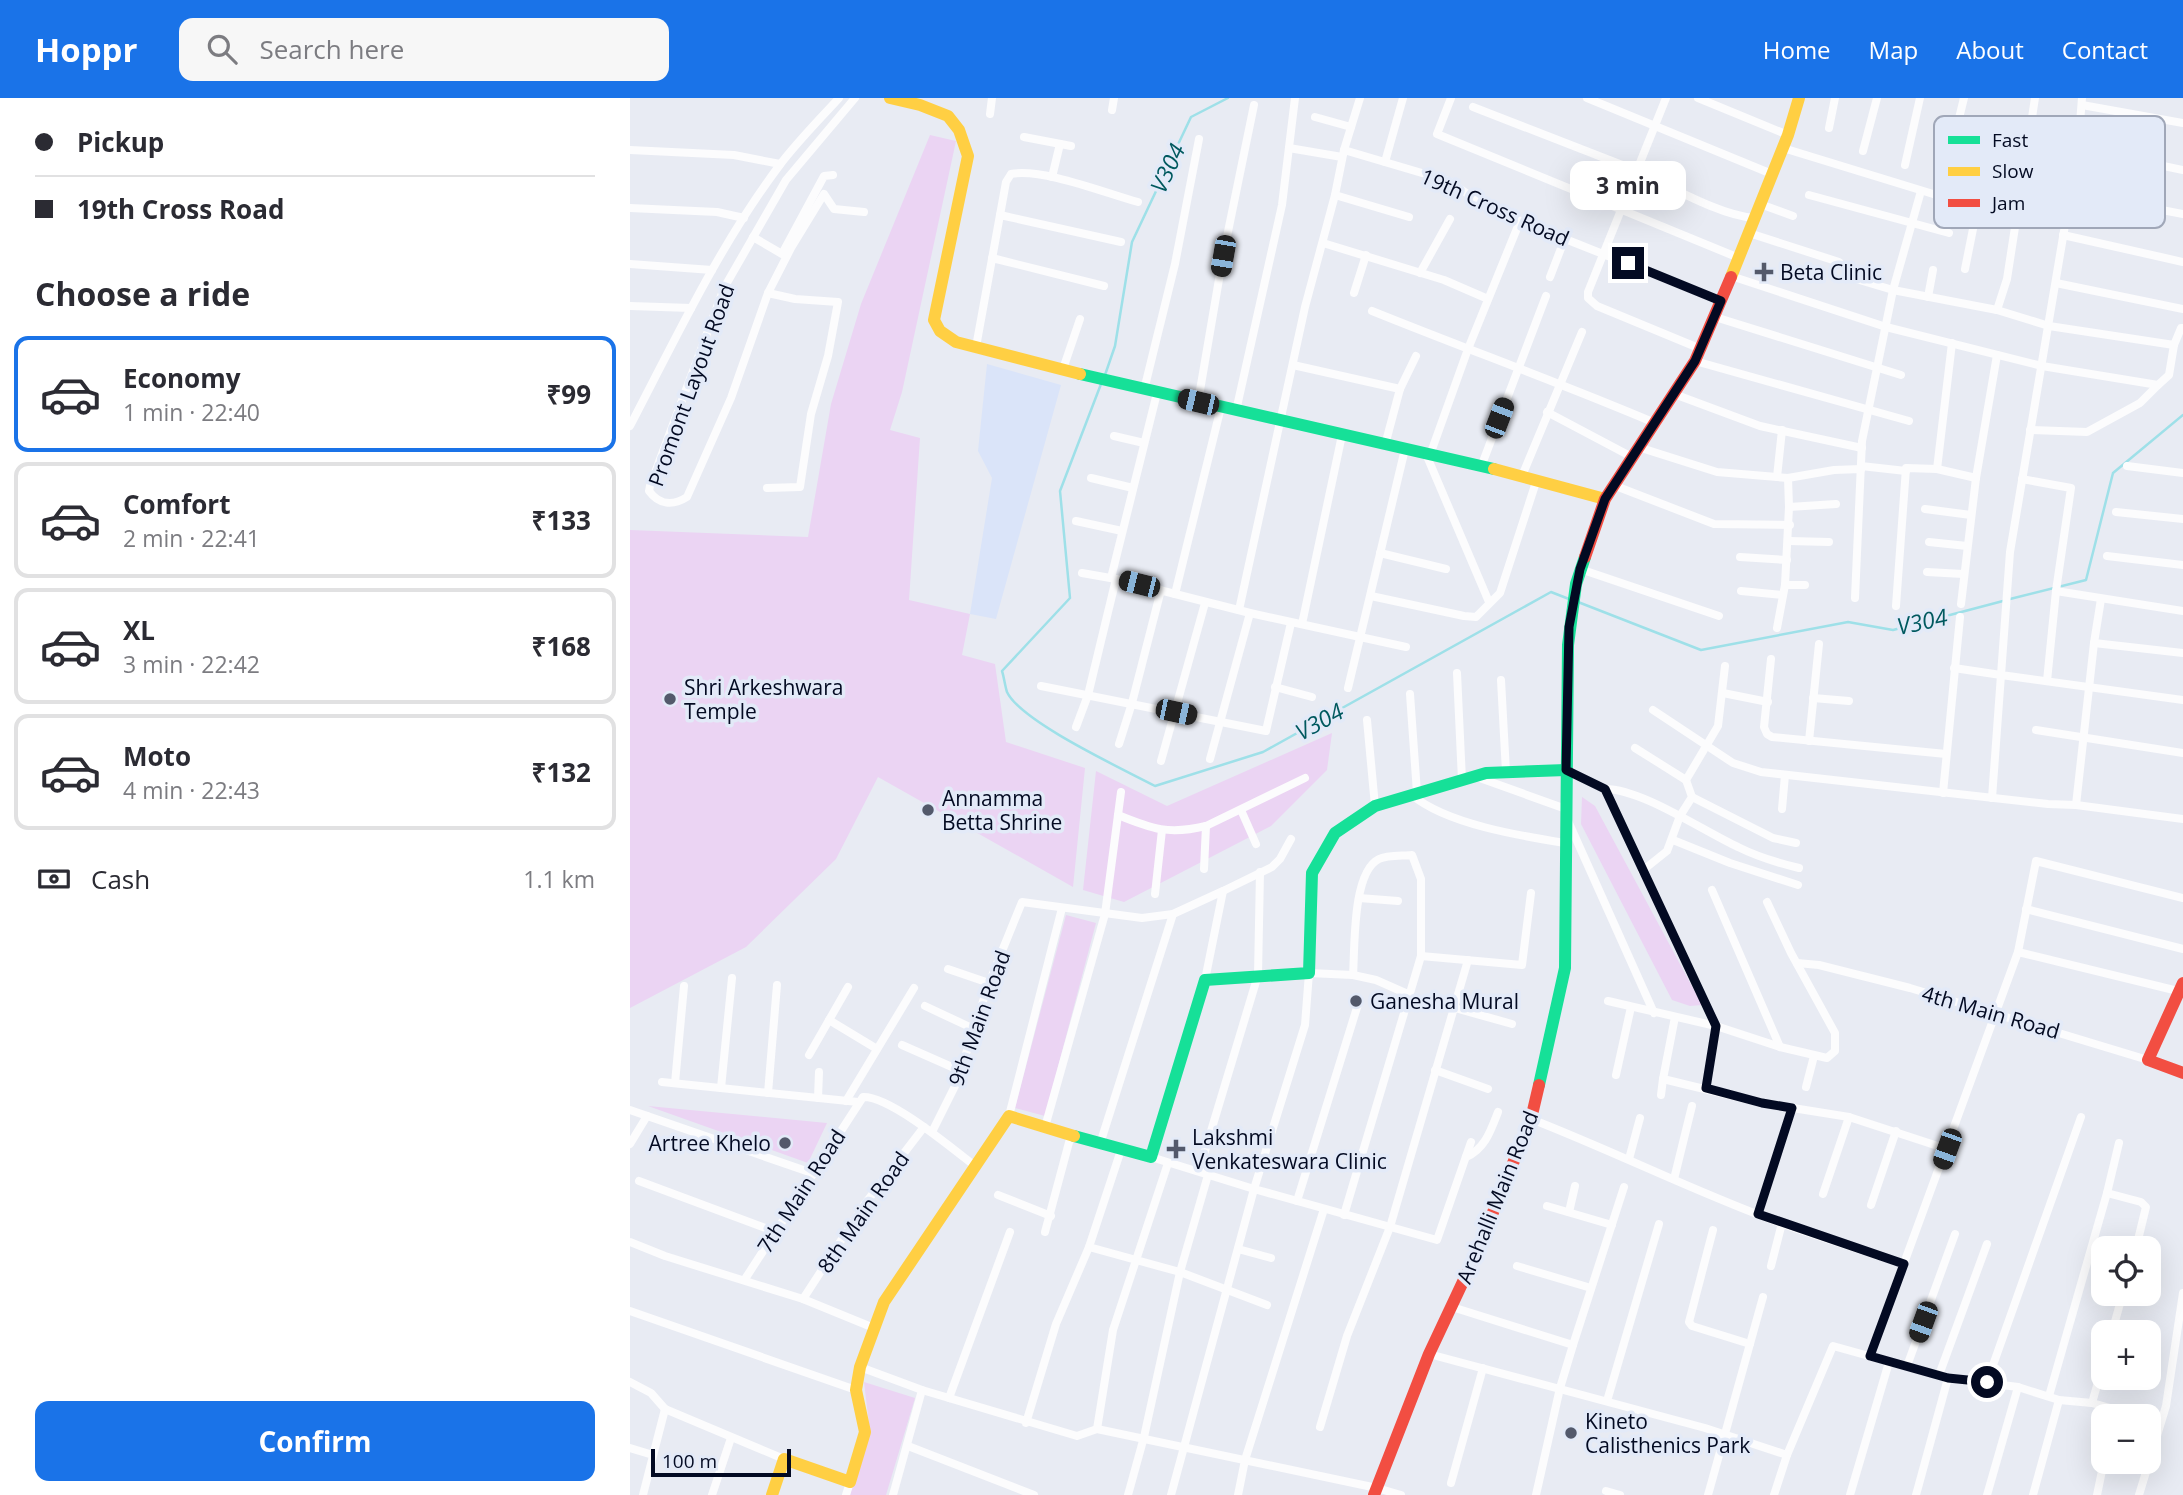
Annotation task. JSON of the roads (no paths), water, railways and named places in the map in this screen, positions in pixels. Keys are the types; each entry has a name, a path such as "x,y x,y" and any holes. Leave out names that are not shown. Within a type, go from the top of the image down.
{"street":[{"path":"630,426 691,308 744,218 780,164 839,98"},
{"name":"Promont Layout Road","path":"768,293 731,398 687,497 676,503 656,499 649,491 650,486 724,288 786,180 855,98"},
{"path":"890,98 904,100 948,116 960,132 968,156 934,320 935,327 945,336 956,342 1115,383 1537,479 1605,499"},
{"path":"990,114 992,98"},
{"path":"1112,110 1114,98"},
{"path":"1236,411 1282,205 1296,98"},
{"path":"1239,610 1305,307 1335,195 1343,154 1360,98"},
{"path":"1385,162 1403,98"},
{"path":"1451,98 1437,134 1739,258"},
{"path":"1587,98 1772,174"},
{"path":"1666,98 1588,292 1589,301 1698,355 1909,421"},
{"path":"1698,98 1788,135"},
{"name":"Arehalli Main Road","path":"1375,1491 1429,1354 1476,1254 1531,1119 1565,968 1568,645 1580,569 1605,499 1698,355 1783,148 1799,98"},
{"path":"1829,128 1835,98"},
{"path":"1863,151 1877,98"},
{"path":"1905,165 1920,98"},
{"path":"1960,116 1964,98"},
{"path":"2032,116 2035,98"},
{"path":"2082,101 2151,116"},
{"path":"1198,402 1223,256 1254,105"},
{"path":"1473,107 1630,168 1639,168"},
{"path":"1315,117 1351,127"},
{"path":"2165,119 2183,123"},
{"path":"1024,137 1072,146"},
{"path":"1076,727 1088,695 1122,531 1144,443 1150,391 1199,139"},
{"path":"1052,177 1060,144"},
{"name":"19th Cross Road","path":"1289,148 1385,162 1449,181 1482,204 1520,221 1721,301"},
{"path":"1783,148 1934,195"},
{"path":"630,150 734,155 780,164"},
{"path":"2165,166 2183,170"},
{"path":"1639,168 1643,174 1702,201 1755,218"},
{"path":"976,347 1006,182 1011,174 1020,172 1052,177 1138,202"},
{"path":"753,237 782,254 824,176 833,175"},
{"path":"1855,598 1862,448 1868,410 1893,290 1921,191"},
{"path":"767,488 800,487 811,414 828,356 838,302 795,299 768,293 824,194 834,209 864,212"},
{"path":"1335,195 1409,218"},
{"path":"1809,195 1949,233"},
{"path":"1760,204 1793,216"},
{"path":"630,208 717,212 744,218"},
{"path":"2165,211 2183,214"},
{"path":"1000,215 1121,242"},
{"path":"1420,273 1450,219"},
{"path":"1489,602 1428,454 1520,221"},
{"path":"1965,269 1973,228"},
{"path":"1997,310 2007,279 2014,228"},
{"path":"1992,798 2008,562 2064,228"},
{"path":"1749,233 1839,262"},
{"path":"2063,235 2183,262"},
{"path":"1550,277 1565,238"},
{"path":"1323,243 1444,280 1488,299"},
{"path":"1354,293 1366,255"},
{"path":"992,258 1104,286"},
{"path":"630,264 712,270"},
{"path":"1928,297 1933,270"},
{"path":"1731,276 1886,327 2042,366 2158,385"},
{"path":"1856,279 1893,290 1997,310 2049,326 2174,345"},
{"path":"2056,283 2183,309"},
{"path":"1481,467 1546,296"},
{"path":"630,306 691,308"},
{"path":"1373,311 1517,369 1560,383 1655,423"},
{"path":"1715,317 1901,375"},
{"path":"1063,369 1080,319"},
{"path":"2030,430 2087,432 2140,403 2169,375 2174,345 2183,328"},
{"path":"1522,476 1583,332"},
{"path":"1937,470 1952,343"},
{"path":"1961,604 1976,478 1997,355"},
{"path":"1385,445 1400,389 1416,356"},
{"path":"1293,365 1400,389"},
{"path":"1674,394 1760,426 1862,448"},
{"path":"1175,594 1221,407"},
{"path":"1547,412 1635,452 1717,472 1788,478 1861,468 1906,471"},
{"path":"1777,477 1782,430"},
{"path":"1302,624 1342,435"},
{"path":"1114,436 1144,443"},
{"path":"1348,688 1405,449"},
{"path":"2127,466 2183,473"},
{"path":"1896,606 1908,467 1976,478"},
{"path":"1091,478 1133,488"},
{"path":"1777,628 1789,541 1788,478"},
{"path":"1371,596 1476,617 1500,593 1537,479"},
{"path":"2022,479 2071,488 2056,588 2047,681"},
{"path":"1613,485 1714,524 1790,525"},
{"path":"1789,507 1836,504"},
{"path":"1925,509 1971,515"},
{"path":"2116,512 2183,519"},
{"path":"1076,521 1122,531"},
{"path":"1789,541 1829,542"},
{"path":"1929,542 1967,546"},
{"path":"1380,554 1446,569"},
{"path":"2107,556 2183,565"},
{"path":"1740,557 1787,560"},
{"path":"1580,569 1719,616"},
{"path":"1927,572 1963,574"},
{"path":"1082,573 1114,578 1205,603 1406,647"},
{"path":"1785,584 1805,586"},
{"path":"2056,588 2101,599 2183,611"},
{"path":"1119,744 1161,590"},
{"path":"1741,591 1782,595"},
{"path":"2076,805 2082,737 2101,599"},
{"path":"1161,761 1205,603"},
{"path":"1210,759 1250,613"},
{"path":"1943,793 1960,618"},
{"path":"1041,686 1266,731 1291,623"},
{"path":"2094,643 2183,653"},
{"path":"1809,741 1819,644"},
{"path":"1771,659 1764,727 1767,734 1773,737 1946,754"},
{"path":"1686,780 1707,747 1721,717 1725,666"},
{"path":"1954,668 2183,699"},
{"path":"1457,673 1462,780"},
{"path":"1501,680 1506,772"},
{"path":"1275,687 1312,697"},
{"path":"1723,693 1768,702"},
{"path":"1410,694 1415,794 1422,804 1436,811 1516,835 1565,843"},
{"path":"1813,698 1849,701"},
{"path":"1653,710 1733,764 1761,772 2183,819"},
{"path":"1367,720 1375,806"},
{"path":"2036,730 2183,753"},
{"path":"1635,748 1686,780 1692,797 1773,838 1796,843"},
{"path":"1171,1495 1254,1189 1305,1024 1312,873 1335,832 1375,806 1475,776 1566,770 1605,789 1623,791 1680,816 1756,855 1799,868"},
{"path":"1782,809 1785,775"},
{"path":"1475,776 1566,813 1654,1013"},
{"path":"1118,815 1162,830 1181,832 1206,826 1305,778"},
{"path":"1605,789 1716,1026 1706,1088"},
{"path":"1045,1127 1105,914 1121,792"},
{"path":"1642,871 1663,857 1673,840 1680,816 1692,797"},
{"path":"1241,810 1256,844"},
{"path":"1204,869 1206,826"},
{"path":"1155,894 1162,830"},
{"path":"630,1382 651,1393 665,1409 783,1459 849,1491 865,1432 856,1391 860,1367 874,1328 884,1302 1009,1116 1062,908 1142,918 1173,914 1272,867 1280,859 1291,839"},
{"path":"1673,840 1730,863 1798,885"},
{"path":"1343,1215 1421,956 1421,879 1412,855 1379,859 1368,869 1360,887 1353,975"},
{"path":"1870,1356 2018,952 2036,861 2183,898"},
{"path":"1199,1171 1258,975 1260,872"},
{"path":"1712,890 1780,1047"},
{"path":"1151,1157 1205,980 1223,891"},
{"path":"1421,956 1522,965 1531,893"},
{"path":"1359,898 1398,901"},
{"name":"9th Main Road","path":"928,1130 961,1071 989,982 1022,902 1062,908"},
{"path":"1608,1002 1716,1026 1780,1047 1827,1058 1835,1051 1835,1033 1767,902"},
{"path":"2026,909 2183,948"},
{"path":"1100,1144 1173,914"},
{"path":"2018,952 2180,987 2177,1007 2148,1060"},
{"path":"1320,1427 1347,1336 1390,1227 1468,960"},
{"name":"4th Main Road","path":"1797,963 1819,965 1997,1013 2183,1073"},
{"path":"948,968 989,982"},
{"path":"1205,980 1309,973 1353,975 1376,980 1410,995"},
{"path":"722,1088 732,978"},
{"path":"768,1093 777,985"},
{"path":"675,1083 684,986"},
{"path":"809,1055 848,987"},
{"path":"846,1101 914,988"},
{"path":"1297,1201 1359,1001"},
{"path":"925,1006 974,1028"},
{"path":"1616,1074 1630,1007"},
{"path":"1455,1008 1512,1024"},
{"path":"1661,1095 1675,1017"},
{"path":"828,1020 877,1049"},
{"path":"902,1045 961,1071"},
{"path":"1806,1087 1814,1056"},
{"path":"1435,1070 1488,1089"},
{"path":"818,1098 819,1072"},
{"path":"1663,1079 1762,1103 1849,1117 1947,1149"},
{"path":"662,1082 858,1102 863,1097 869,1097 928,1130 975,1166"},
{"name":"7th Main Road","path":"745,1279 815,1174 858,1102"},
{"path":"1674,1179 1692,1106"},
{"path":"1758,1214 1792,1108"},
{"path":"630,1110 815,1174"},
{"path":"1466,1157 1475,1153 1488,1137 1498,1112"},
{"path":"630,1144 647,1116"},
{"path":"1009,1116 1343,1215 1437,1240 1471,1142"},
{"path":"1823,1194 1849,1117"},
{"path":"1629,1159 1640,1118"},
{"path":"1987,1382 2081,1118"},
{"path":"1531,1119 1758,1214 1904,1264"},
{"name":"8th Main Road","path":"803,1299 864,1205 928,1130"},
{"path":"1871,1205 1896,1131"},
{"path":"1045,1232 1070,1135"},
{"path":"2049,1396 2119,1143"},
{"path":"1026,1423 1056,1324 1089,1247 1121,1150"},
{"path":"1097,1429 1113,1330 1168,1163"},
{"path":"1128,1495 1144,1437 1180,1272 1208,1175"},
{"path":"639,1181 776,1232"},
{"path":"1569,1212 1575,1186"},
{"path":"1536,1495 1560,1388 1624,1187"},
{"path":"2107,1193 2141,1202 2146,1207 2139,1236"},
{"path":"998,1195 1051,1216"},
{"path":"1547,1206 1612,1225"},
{"path":"1238,1495 1245,1460 1324,1209"},
{"path":"1771,1266 1782,1223"},
{"path":"1607,1401 1659,1224"},
{"path":"1713,1230 1689,1322 1692,1326 1750,1345"},
{"path":"949,1398 1010,1232"},
{"path":"1908,1366 1955,1234"},
{"path":"630,1242 665,1256 803,1299 874,1328"},
{"path":"1939,1375 1987,1244"},
{"path":"1089,1247 1180,1272 1267,1305"},
{"path":"1238,1249 1271,1258"},
{"path":"1517,1266 1591,1289"},
{"path":"2139,1495 2166,1406 2183,1293"},
{"path":"1709,1495 1763,1297"},
{"path":"1452,1307 1573,1345"},
{"path":"630,1311 856,1391"},
{"path":"1774,1495 1787,1455 1833,1346 1948,1378 2018,1387 2059,1400 2096,1404"},
{"path":"1429,1354 1726,1434 1787,1455"},
{"path":"1850,1495 1889,1362"},
{"path":"860,1367 922,1390 1077,1436 1097,1429 1144,1437 1401,1495"},
{"path":"1451,1483 1483,1368"},
{"path":"1916,1495 1948,1378"},
{"path":"1987,1495 2018,1387"},
{"path":"893,1495 922,1390"},
{"path":"2092,1403 2096,1390"},
{"path":"2033,1495 2059,1400"},
{"path":"643,1495 665,1409"},
{"path":"712,1495 731,1438"},
{"path":"908,1446 1034,1495"},
{"path":"630,1448 653,1455"},
{"path":"772,1495 783,1459"},
{"path":"2097,1495 2101,1474"},
{"path":"1606,1491 1620,1495"}],"waterway":[{"name":"V304","path":"1105,375 1115,346 1132,242 1191,117 1228,98"},
{"name":"V304","path":"1101,384 1060,491 1070,598 1002,671 1007,692 1016,704 1032,717 1074,744 1155,786 1263,752 1551,592 1569,599"},
{"name":"V304","path":"2010,599 2086,580 2113,473 2183,415"},
{"name":"V304","path":"1578,602 1701,650 1848,622 1893,630 2003,601"}],"place":[{"name":"Beta Clinic","path":"1764,272"},
{"name":"Shri Arkeshwara Temple","path":"670,699"},
{"name":"Annamma Betta Shrine","path":"928,810"},
{"name":"Ganesha Mural","path":"1356,1001"},
{"name":"Artree Khelo","path":"785,1143"},
{"name":"Lakshmi Venkateswara Clinic","path":"1176,1149"},
{"name":"Kineto Calisthenics Park","path":"1571,1433"}]}
